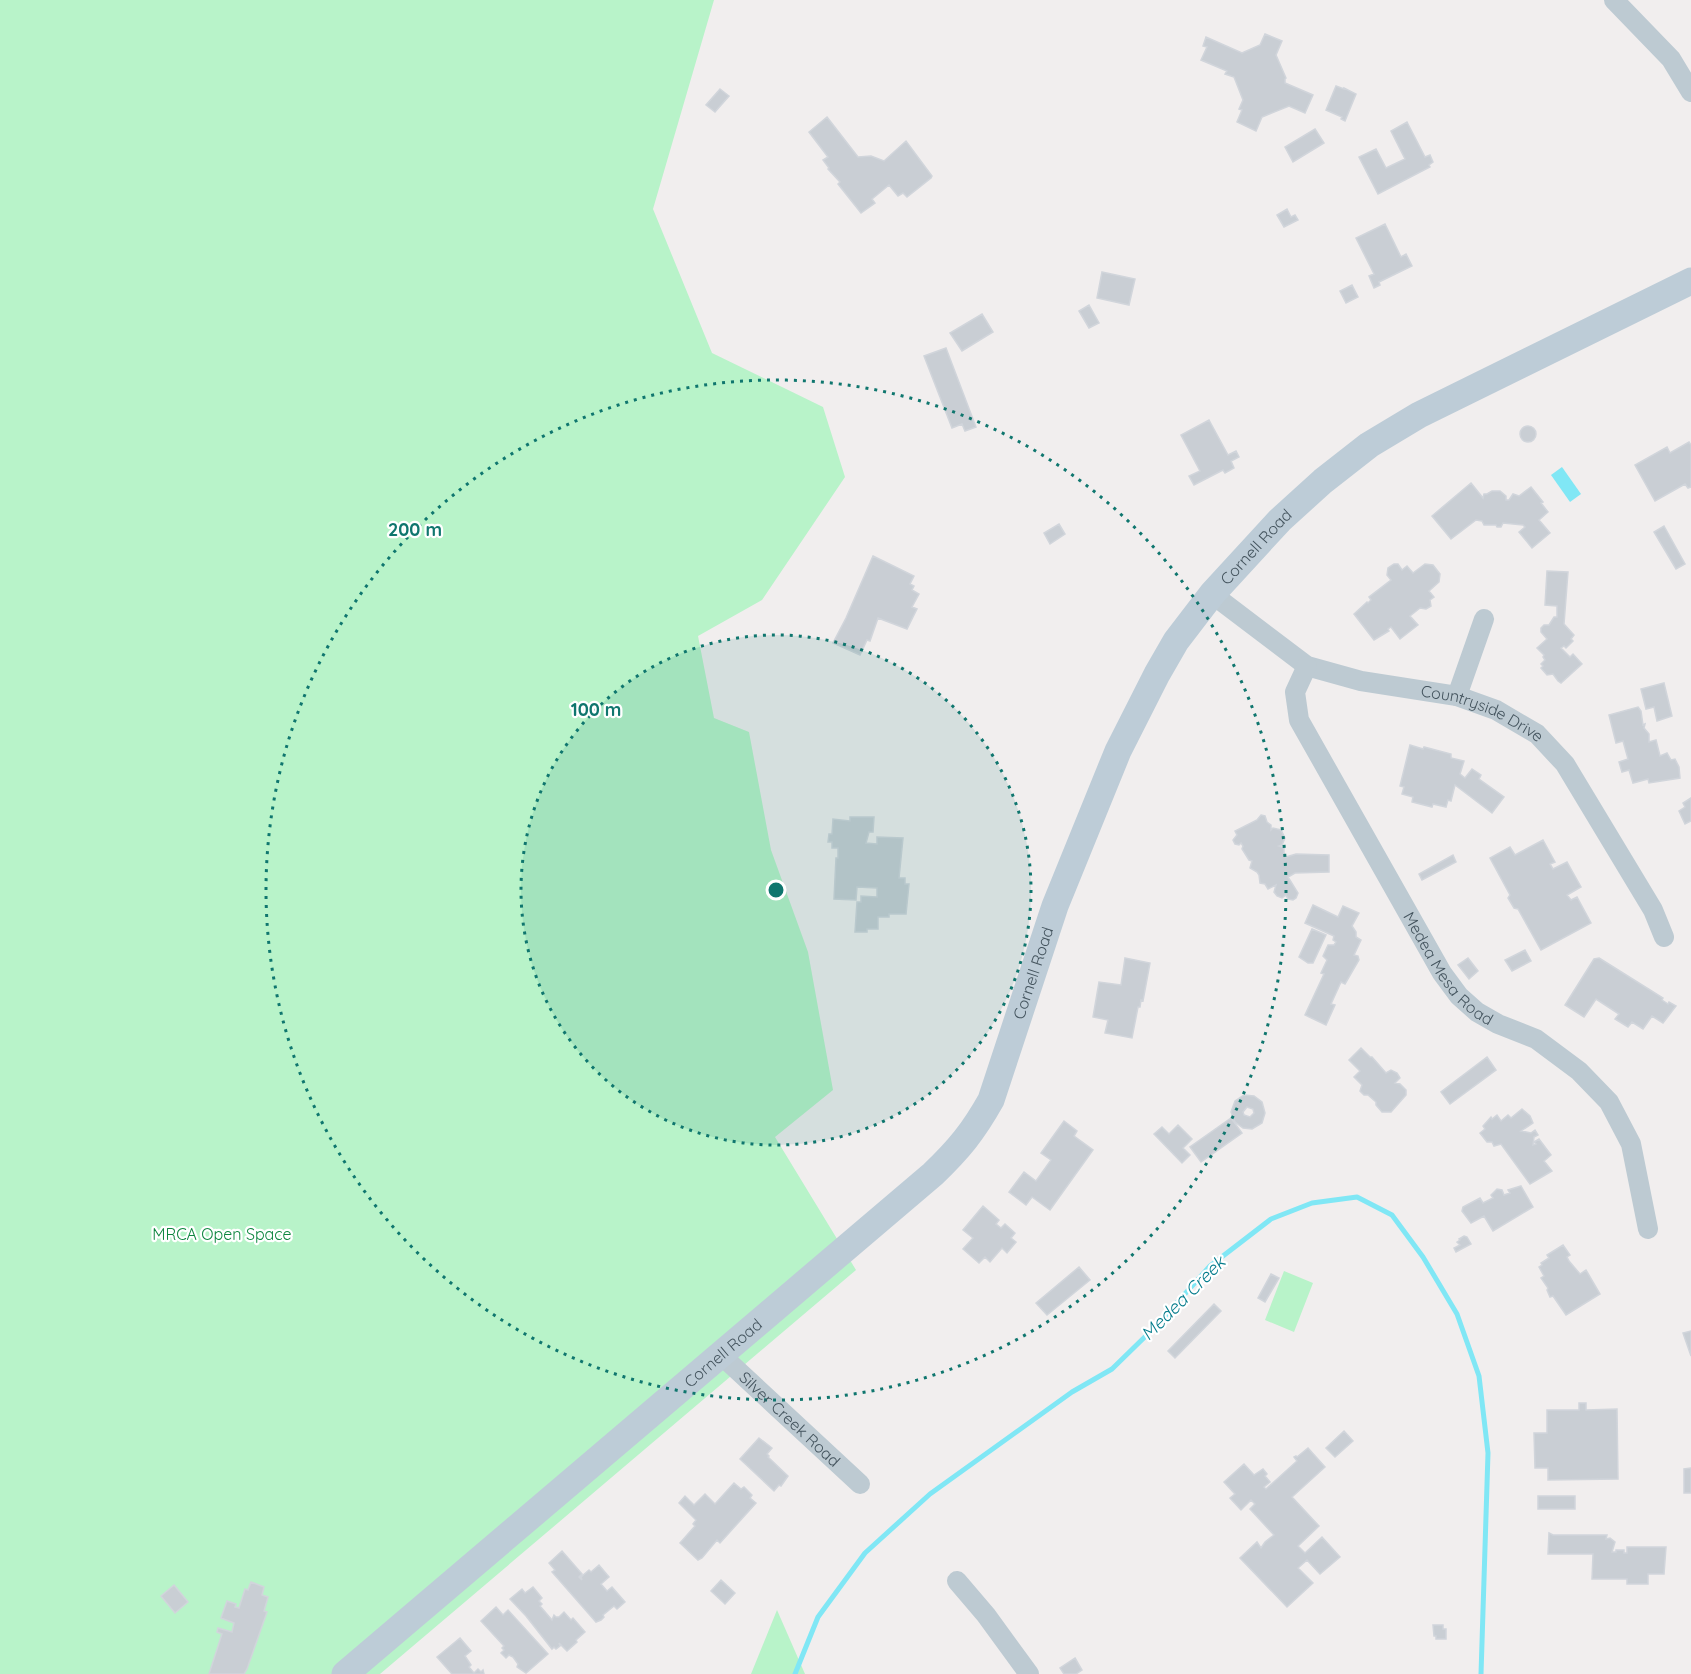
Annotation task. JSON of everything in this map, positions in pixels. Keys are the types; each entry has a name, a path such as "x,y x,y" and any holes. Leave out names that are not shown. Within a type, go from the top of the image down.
{"main road":[{"name":"Cornell Road","path":"345,1674 933,1174 974,1130 991,1100 1051,917 1118,751 1176,641 1212,594 1280,520 1323,481 1369,445 1419,415 1691,280"}],"street":[{"path":"1614,0 1671,59 1691,92"},
{"name":"Countryside Drive","path":"1212,594 1307,666 1361,681 1457,696 1496,710 1537,734 1566,764 1653,910 1664,937"},
{"path":"1457,696 1484,619"},
{"name":"Medea Mesa Road","path":"1307,666 1295,692 1299,720 1442,973 1459,996 1477,1012 1498,1024 1536,1040 1579,1071 1608,1102 1631,1144 1648,1229"},
{"name":"Silver Creek Road","path":"721,1355 860,1484"},
{"path":"957,1581 986,1615 1029,1674"}],"green space":[{"name":"MRCA Open Space","path":"0,0 714,0 653,209 712,353 823,407 845,477 762,600 698,636 714,718 749,732 771,850 808,952 833,1090 775,1137 856,1270 380,1674 0,1674"},
{"path":"1284,1271 1313,1283 1294,1332 1265,1320"},
{"path":"777,1610 805,1674 751,1674"}],"water":[{"path":"1562,467 1581,494 1570,502 1551,475"}],"building":[{"path":"1265,34 1282,41 1276,55 1286,78 1285,83 1313,95 1305,113 1289,106 1262,117 1256,131 1237,122 1243,100 1234,77 1225,74 1227,71 1201,60 1207,47 1203,46 1206,37 1242,53 1260,45"},
{"path":"1336,86 1356,94 1345,121 1341,119 1342,117 1326,110"},
{"path":"720,89 729,96 715,112 706,105"},
{"path":"827,117 858,157 871,156 884,161 906,141 932,176 931,178 907,197 903,193 898,196 889,185 872,199 875,203 861,213 838,184 840,182 828,169 823,160 828,157 809,132"},
{"path":"1407,122 1425,157 1430,155 1433,162 1429,165 1430,167 1378,194 1359,157 1376,149 1386,168 1405,159 1391,131"},
{"path":"1315,129 1324,143 1293,162 1285,147"},
{"path":"1287,209 1291,217 1295,215 1298,220 1284,227 1277,215"},
{"path":"1385,224 1401,257 1406,254 1412,266 1379,282 1380,285 1374,288 1369,276 1374,274 1356,238"},
{"path":"1102,272 1135,279 1129,305 1097,298"},
{"path":"1352,285 1358,297 1346,303 1340,291"},
{"path":"1089,305 1099,323 1089,328 1079,311"},
{"path":"982,314 993,332 962,351 950,333"},
{"path":"946,348 976,427 965,431 962,424 952,428 924,356"},
{"path":"1209,420 1228,455 1236,451 1239,457 1231,461 1234,468 1225,473 1223,470 1194,485 1189,476 1200,471 1181,435"},
{"path":"1528,426 1534,428 1536,434 1534,440 1528,442 1522,440 1520,434 1522,428"},
{"path":"1689,442 1691,445 1691,487 1688,488 1685,484 1655,501 1635,465 1667,447 1670,453"},
{"path":"1471,483 1483,498 1484,494 1500,491 1506,496 1506,500 1509,500 1513,494 1519,496 1531,487 1548,512 1539,520 1550,533 1532,548 1519,532 1525,527 1523,525 1503,523 1501,527 1497,527 1496,525 1484,525 1482,521 1476,520 1451,539 1432,516"},
{"path":"1059,524 1065,534 1050,544 1044,533"},
{"path":"1664,526 1685,564 1676,569 1654,532"},
{"path":"873,556 914,576 910,584 914,586 912,590 919,594 912,607 917,609 907,629 878,618 870,641 867,640 860,655 833,643"},
{"path":"1398,564 1402,570 1407,566 1413,573 1425,564 1433,565 1440,574 1439,582 1429,591 1434,597 1430,600 1431,606 1426,609 1420,608 1410,616 1418,625 1400,639 1391,627 1389,631 1374,640 1354,614 1371,600 1369,597 1391,580 1387,575 1388,568"},
{"path":"1547,571 1568,572 1564,624 1574,635 1571,639 1573,641 1566,648 1564,646 1561,648 1570,657 1573,654 1582,664 1561,683 1553,674 1547,675 1541,668 1545,660 1544,655 1537,648 1547,639 1541,632 1541,628 1549,625 1554,617 1557,617 1557,606 1545,605"},
{"path":"1664,683 1672,716 1657,721 1654,707 1646,709 1641,689"},
{"path":"1638,707 1641,711 1643,725 1645,724 1644,728 1649,734 1649,742 1656,740 1660,756 1667,753 1671,760 1675,759 1679,767 1680,778 1649,783 1648,779 1633,783 1629,770 1622,772 1619,762 1628,759 1623,741 1616,743 1609,715"},
{"path":"1410,745 1451,754 1451,758 1464,761 1460,774 1465,778 1472,769 1481,775 1479,779 1504,797 1492,813 1455,785 1451,801 1448,800 1446,807 1433,804 1432,807 1412,802 1413,797 1402,794 1404,787 1400,786"},
{"path":"1691,798 1691,821 1685,824 1679,811 1685,807 1683,803"},
{"path":"1261,815 1265,816 1271,825 1271,830 1273,828 1281,830 1285,838 1279,846 1284,848 1286,857 1296,854 1329,855 1329,872 1295,873 1288,877 1298,893 1293,900 1288,899 1286,895 1282,898 1277,896 1274,892 1276,885 1268,889 1265,884 1260,883 1257,872 1250,868 1252,861 1242,849 1243,846 1241,843 1235,844 1233,840 1237,835 1235,831 1257,820"},
{"path":"850,817 874,817 873,832 869,832 866,843 877,844 877,837 903,838 899,878 905,878 905,884 909,884 906,914 889,914 889,917 878,917 878,929 867,929 867,932 855,932 857,902 861,902 861,896 877,897 877,888 857,887 856,900 834,899 838,848 832,848 832,842 828,842 829,834 832,834 833,819 850,821"},
{"path":"1543,840 1555,862 1550,864 1553,869 1567,862 1581,887 1567,895 1571,900 1577,897 1591,923 1541,950 1518,909 1514,908 1508,898 1510,895 1490,858 1510,847 1515,855"},
{"path":"1453,855 1456,862 1422,880 1419,874"},
{"path":"1313,905 1338,917 1343,906 1359,913 1352,926 1356,937 1361,940 1354,955 1358,956 1359,960 1345,984 1341,982 1331,1004 1335,1005 1326,1025 1305,1015 1324,974 1321,973 1327,960 1323,956 1328,945 1334,945 1336,942 1333,940 1334,936 1305,923"},
{"path":"1312,929 1326,935 1313,963 1308,963 1299,957"},
{"path":"1525,950 1531,961 1512,971 1505,960"},
{"path":"1125,958 1150,963 1143,1001 1141,1000 1140,1007 1138,1007 1132,1038 1105,1033 1108,1020 1093,1017 1099,982 1121,985"},
{"path":"1468,958 1478,971 1469,979 1458,965"},
{"path":"1599,958 1663,998 1662,1000 1668,1004 1669,1002 1676,1006 1663,1023 1652,1016 1643,1029 1632,1022 1628,1027 1615,1019 1619,1014 1596,999 1584,1017 1565,1005 1594,959"},
{"path":"1361,1048 1386,1073 1391,1070 1397,1073 1400,1078 1395,1083 1400,1084 1406,1090 1406,1095 1391,1112 1382,1112 1376,1102 1360,1091 1362,1085 1354,1077 1360,1071 1349,1060"},
{"path":"1487,1057 1496,1070 1450,1104 1441,1092"},
{"path":"1244,1095 1254,1096 1262,1102 1265,1113 1262,1123 1252,1129 1243,1128 1235,1122 1231,1112 1235,1101","holes":["1247,1107 1253,1109 1254,1113 1250,1117 1244,1115 1243,1112"]},
{"path":"1522,1109 1530,1116 1533,1123 1521,1131 1531,1133 1535,1130 1538,1135 1534,1137 1533,1145 1539,1139 1551,1155 1544,1161 1552,1171 1530,1184 1501,1144 1494,1146 1492,1142 1487,1142 1480,1133 1485,1129 1483,1126 1491,1117 1492,1119 1497,1115 1501,1121 1508,1115 1511,1118"},
{"path":"1231,1118 1242,1133 1201,1162 1190,1147"},
{"path":"1064,1121 1077,1131 1074,1136 1093,1150 1050,1210 1032,1197 1026,1205 1009,1192 1024,1172 1036,1181 1051,1160 1041,1153"},
{"path":"1178,1125 1192,1139 1183,1148 1190,1155 1182,1163 1154,1134 1162,1127 1169,1134"},
{"path":"1521,1186 1533,1207 1493,1231 1484,1216 1471,1223 1462,1211 1463,1207 1480,1198 1483,1203 1493,1198 1491,1195 1497,1189 1502,1190 1504,1195 1510,1193 1508,1190"},
{"path":"983,1206 999,1220 996,1224 1001,1228 1005,1224 1015,1233 1011,1238 1016,1242 1007,1253 1002,1248 990,1262 985,1257 979,1263 963,1249 973,1238 963,1230"},
{"path":"1464,1236 1471,1244 1456,1252 1454,1248 1460,1245 1457,1242"},
{"path":"1563,1245 1570,1255 1567,1257 1569,1261 1580,1274 1586,1270 1600,1294 1566,1315 1553,1296 1550,1297 1548,1288 1541,1278 1544,1276 1539,1267 1549,1258 1547,1255"},
{"path":"1079,1267 1090,1280 1047,1315 1036,1303"},
{"path":"1271,1274 1279,1278 1265,1302 1258,1298"},
{"path":"1214,1304 1221,1311 1175,1358 1168,1351"},
{"path":"1691,1331 1691,1356 1683,1333"},
{"path":"1579,1403 1586,1403 1586,1410 1617,1409 1618,1479 1548,1480 1548,1468 1535,1468 1534,1433 1547,1433 1547,1410 1579,1410"},
{"path":"1344,1431 1353,1441 1335,1457 1326,1448"},
{"path":"759,1438 772,1448 767,1454 768,1457 788,1476 774,1491 740,1459"},
{"path":"1308,1448 1325,1467 1292,1497 1319,1526 1298,1546 1305,1553 1322,1537 1340,1557 1320,1574 1307,1560 1298,1568 1313,1583 1287,1607 1240,1558 1257,1542 1261,1548 1274,1535 1250,1509 1255,1504 1251,1500 1241,1510 1230,1498 1235,1494 1224,1482 1244,1464 1254,1475 1263,1469 1270,1482 1264,1487 1266,1489 1297,1461 1294,1457"},
{"path":"1691,1468 1691,1493 1684,1493 1684,1469"},
{"path":"734,1483 741,1489 744,1487 756,1503 720,1543 717,1540 698,1560 680,1543 695,1526 693,1524 696,1520 679,1503 685,1496 694,1505 705,1494 715,1504"},
{"path":"1538,1496 1575,1496 1575,1509 1538,1509"},
{"path":"1549,1533 1553,1535 1607,1535 1606,1539 1610,1538 1615,1542 1612,1552 1624,1550 1624,1553 1627,1553 1627,1547 1666,1547 1664,1574 1648,1574 1648,1584 1627,1584 1627,1579 1592,1579 1593,1554 1548,1554"},
{"path":"562,1551 582,1574 579,1577 582,1580 581,1577 599,1565 609,1577 601,1584 607,1591 612,1587 625,1602 617,1609 614,1606 603,1615 601,1620 596,1622 552,1572 555,1570 549,1563"},
{"path":"721,1580 735,1593 725,1604 711,1591"},
{"path":"251,1582 264,1587 262,1595 268,1597 264,1611 267,1612 247,1669 244,1674 209,1674 222,1634 217,1632 218,1628 232,1632 234,1623 221,1618 227,1601 236,1604 235,1607 239,1608 245,1589 248,1590"},
{"path":"174,1585 188,1602 175,1613 161,1596"},
{"path":"533,1587 542,1598 539,1601 542,1604 540,1606 552,1620 554,1615 559,1617 564,1612 571,1620 573,1618 585,1632 567,1651 559,1643 560,1646 552,1649 510,1599 522,1589 525,1593"},
{"path":"496,1607 503,1615 508,1610 548,1654 526,1673 517,1667 518,1664 513,1657 509,1655 506,1658 501,1653 504,1646 481,1621"},
{"path":"1433,1625 1443,1625 1443,1629 1446,1629 1446,1639 1436,1639"},
{"path":"460,1638 471,1651 465,1656 471,1665 469,1667 474,1673 478,1669 481,1672 483,1670 484,1674 452,1674 437,1657"},
{"path":"1075,1658 1082,1670 1076,1674 1064,1674 1060,1668"}],"waterway":[{"name":"Medea Creek","path":"795,1674 818,1617 865,1553 930,1494 1072,1392 1112,1369 1156,1326 1210,1266 1271,1219 1312,1203 1357,1197 1392,1215 1423,1257 1457,1314 1479,1376 1488,1453 1481,1674"}]}
